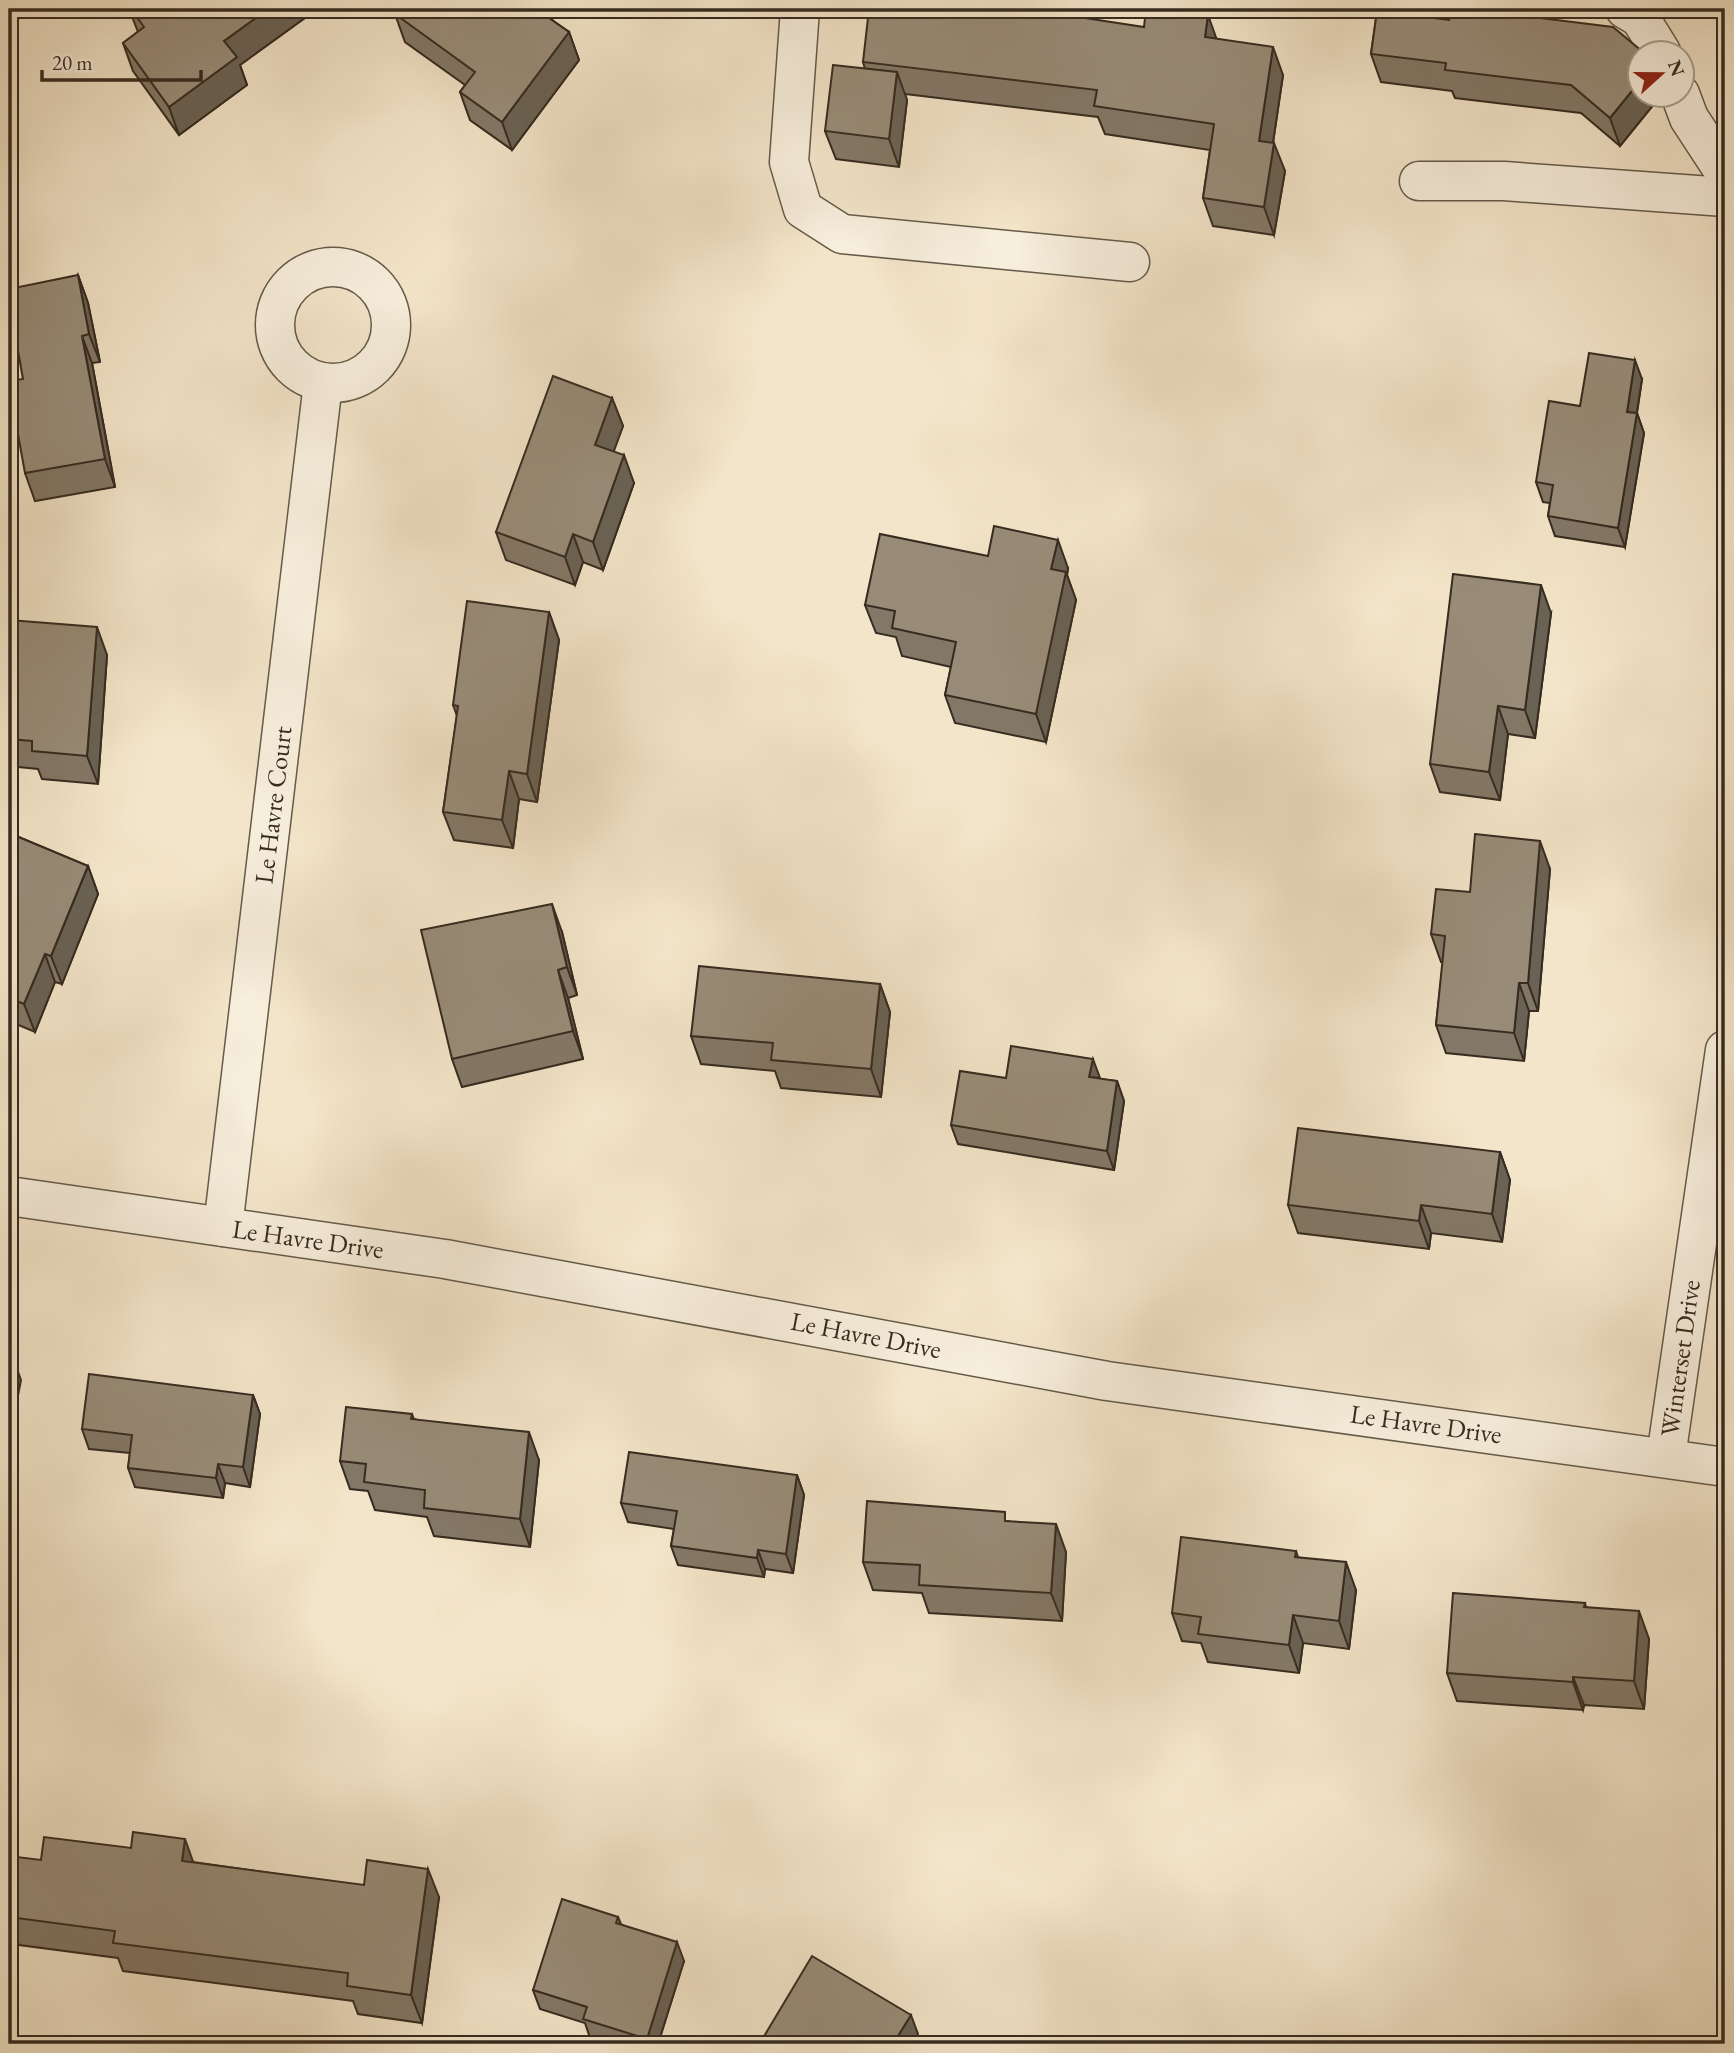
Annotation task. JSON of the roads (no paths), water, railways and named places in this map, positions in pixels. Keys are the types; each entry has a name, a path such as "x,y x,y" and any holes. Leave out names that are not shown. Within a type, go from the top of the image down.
{"street":[{"path":"800,9 789,162 803,209 842,234 1130,262"},
{"path":"1625,9 1640,18 1652,38"},
{"path":"1685,108 1725,173"},
{"path":"1419,181 1504,181 1725,197"},
{"name":"Le Havre Court","path":"223,1227 323,383"},
{"name":"Winterset Drive","path":"1666,1457 1725,1050"},
{"name":"Le Havre Drive","path":"9,1196 445,1259 652,1295 1107,1381 1725,1467"}]}
